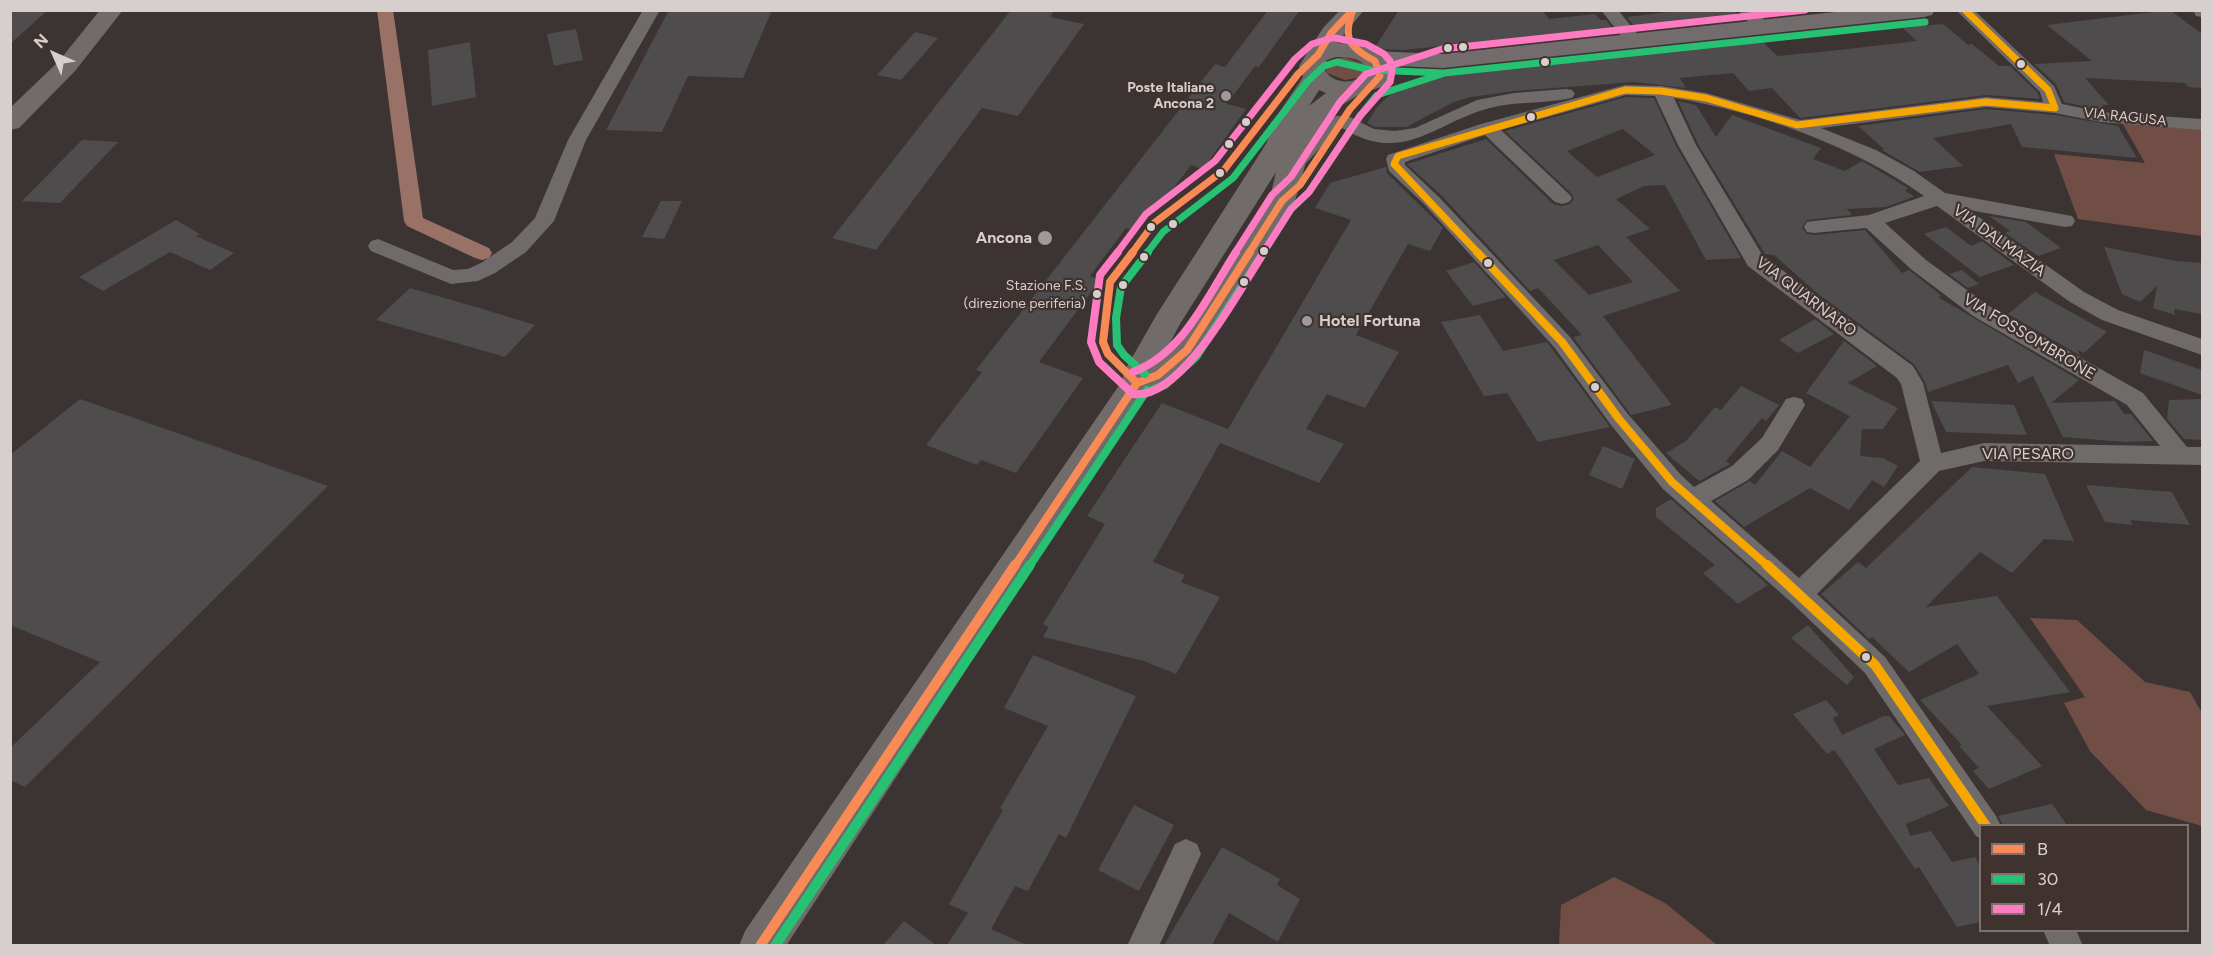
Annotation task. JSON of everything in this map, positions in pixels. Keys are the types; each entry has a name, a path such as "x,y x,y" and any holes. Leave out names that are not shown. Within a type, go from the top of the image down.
{"main road":[{"path":"10,92 56,46 86,10"},
{"path":"10,123 67,66 112,10"},
{"path":"1317,66 1330,86 1364,70 1924,10"},
{"path":"1351,13 1349,37 1364,70"},
{"path":"760,945 1137,383 1140,370 1167,321 1258,181 1279,144 1290,116 1332,33 1351,13"},
{"path":"1317,66 1335,50 1364,70"},
{"path":"1137,383 1158,375 1187,350 1282,201 1284,189 1306,130 1316,112 1364,70"}],"street":[{"path":"378,246 451,278 471,276 488,268 519,247 544,220 578,140 652,10"},
{"path":"1609,10 1635,42"},
{"path":"1746,10 1763,28"},
{"path":"1964,10 2048,90 2055,108"},
{"name":"VIA DALMAZIA","path":"1625,90 1398,156 1395,159 1396,167 1432,201 1562,342 1618,419 1672,483 1691,501"},
{"name":"VIA DALMAZIA","path":"1293,166 1324,132 1342,120 1353,129 1376,136 1410,137 1462,112 1490,102 1625,90 1661,91 1706,98 1797,126 1869,154 1907,175 2077,297 2110,315 2202,347"},
{"name":"VIA QUARNARO","path":"1661,91 1687,145 1755,261 1905,372 1912,384 1932,464"},
{"name":"VIA RAGUSA","path":"1797,126 1986,102 2055,108 2101,117 2202,124"},
{"path":"1488,128 1562,198"},
{"path":"1814,227 1871,221 1939,198 2065,221"},
{"name":"VIA FOSSOMBRONE","path":"1871,221 1919,265 1981,312 2135,399 2192,456"},
{"path":"1794,405 1770,444 1740,473 1691,501 1800,594 1875,665 1985,824"},
{"name":"VIA PESARO","path":"1932,464 1984,452 2192,456"},
{"path":"1800,594 1932,464"},
{"path":"1142,945 1186,854"},
{"path":"2059,932 2068,945"}],"shaded area":[{"path":"1344,57 1362,63 1366,70 1362,77 1345,80 1327,73 1325,66 1332,60"},
{"path":"2120,119 2200,126 2202,129 2202,236 2078,219 2054,154 2145,163"},
{"path":"2030,618 2077,620 2145,682 2190,692 2202,713 2202,826 2146,810 2090,751 2064,703 2085,697"},
{"path":"1614,877 1665,903 1717,945 1559,945 1561,905"}],"building":[{"path":"10,10 48,10 10,44"},
{"path":"669,10 772,10 743,78 688,76 662,132 606,130"},
{"path":"1011,10 1055,10 1050,17 1084,24 1018,116 982,108 876,250 832,238"},
{"path":"1268,10 1300,10 1259,67 1255,66 1227,104 1246,109 1203,169 1191,165 1162,204 1155,202 1133,231 1126,228 1090,276 1100,280 1039,362 1083,378 1016,473 981,460 977,465 926,445 982,372 976,370 1215,64 1225,67"},
{"path":"1399,10 1542,10 1549,19 1595,14 1601,20 1606,20 1616,33 1528,43 1530,42 1529,37 1404,50 1374,49"},
{"path":"1684,10 1733,10 1742,20 1638,31 1627,17"},
{"path":"2170,10 2202,34 2202,88 2188,87 2185,83 2085,78 2109,105 2102,105 2106,110 2101,110 2064,102 2056,84 2034,64 2092,61 2047,25"},
{"path":"1921,20 1921,26 1943,24 1968,45 1972,44 1999,66 2010,66 2038,93 2040,99 1986,95 1800,118 1772,88 1749,91 1733,73 1680,78 1686,88 1634,82 1514,91 1471,97 1454,102 1406,127 1375,127 1367,123 1378,106 1393,92 1456,69 1758,37 1777,56 1830,51 1917,41 1896,22"},
{"path":"576,29 583,60 554,66 547,34"},
{"path":"915,32 938,38 901,80 877,75"},
{"path":"470,42 476,97 432,106 428,50"},
{"path":"1626,97 1654,98 1676,146 1741,258 1706,260 1665,185 1644,186 1616,199 1650,229 1626,237 1680,291 1603,316 1672,405 1631,415 1573,337 1582,335 1538,288 1530,291 1441,195 1407,164 1486,139 1553,204 1561,206 1570,204 1574,198 1571,193 1505,131","holes":["1623,129 1655,155 1597,177 1567,151","1598,245 1633,282 1589,295 1554,260"]},
{"path":"1678,101 1696,105 1716,137 1732,115 1821,148 1813,159 1845,171 1862,161 1908,188 1905,191 1914,196 1908,199 1886,207 1847,209 1852,215 1807,220 1802,228 1807,234 1814,235 1865,230 1902,273 1909,270 1942,296 1938,297 2079,380 2051,403 2115,401 2124,414 2131,414 2153,441 2126,442 2063,437 2033,376 2018,383 2008,365 1928,392 1914,364 1818,294 1774,255 1765,254 1698,144"},
{"path":"1986,109 2055,115 2118,126 2137,158 2022,147 2011,124 1933,138 1963,166 1920,172 1882,150 1884,149 1858,126"},
{"path":"82,140 118,142 60,203 22,201"},
{"path":"1386,167 1387,173 1443,228 1430,251 1408,244 1356,335 1399,352 1365,408 1327,394 1306,429 1344,444 1319,483 1220,443 1153,562 1185,575 1181,582 1220,597 1176,674 1144,661 1043,637 1049,627 1043,624 1105,524 1087,516 1162,403 1228,429 1351,220 1315,208 1330,183"},
{"path":"661,201 682,201 664,239 642,237"},
{"path":"1989,216 2026,222 2061,248 2038,256 2005,233 2010,231"},
{"path":"176,220 200,234 196,236 234,253 210,270 170,252 103,291 79,277"},
{"path":"1946,227 1971,246 1982,241 2014,265 1980,277 1924,234"},
{"path":"2104,247 2176,261 2202,263 2202,314 2174,309 2175,315 2153,308 2157,286 2140,302 2122,294"},
{"path":"1474,262 1506,297 1473,306 1446,271"},
{"path":"1962,270 1979,284 1968,288 1949,274"},
{"path":"410,288 535,325 505,357 376,320"},
{"path":"2035,292 2107,332 2084,353 2077,350 2081,356 2008,314"},
{"path":"1480,315 1503,351 1547,342 1610,427 1538,442 1507,393 1484,396 1441,322"},
{"path":"1815,319 1834,334 1798,353 1779,340"},
{"path":"1844,341 1877,366 1848,383 1898,408 1883,429 1862,429 1860,456 1883,458 1898,466 1884,487 1872,480 1849,510 1810,488 1744,527 1715,501 1750,481 1755,485 1782,451 1810,467 1850,416 1806,393"},
{"path":"2144,350 2202,370 2202,395 2140,373"},
{"path":"1741,386 1779,405 1766,421 1762,418 1726,461 1730,464 1694,484 1699,481 1666,453 1686,441 1715,407 1721,410"},
{"path":"80,399 328,486 25,787 10,780 10,748 100,662 10,625 10,455"},
{"path":"2202,399 2202,440 2184,439 2167,419 2169,400"},
{"path":"1931,401 2014,405 2027,435 1946,432"},
{"path":"1603,446 1635,459 1622,489 1589,475"},
{"path":"1972,467 2045,474 2074,541 2044,539 2012,573 1980,552 1926,607 1997,596 2070,692 1987,706 2042,766 1989,789 1973,771 1979,768 1959,746 1962,745 1920,700 1979,674 1957,644 1909,672 1872,637 1869,639 1821,594 1858,562 1866,568"},
{"path":"2086,485 2172,492 2190,525 2130,520 2133,525 2105,522"},
{"path":"1671,499 1768,585 1738,604 1703,573 1715,565 1656,517 1656,508"},
{"path":"1808,625 1854,677 1847,685 1791,638"},
{"path":"1033,655 1136,696 1066,838 1059,834 1028,891 1015,886 991,929 1027,945 947,945 968,913 949,904 1003,810 1000,808 1048,726 1004,708"},
{"path":"1826,700 1839,715 1833,718 1842,735 1884,716 1889,716 1905,735 1874,749 1898,785 1929,778 1949,806 1906,824 1910,836 1931,831 1952,862 1975,857 1979,864 1979,922 1957,927 1919,867 1915,869 1834,750 1827,754 1793,714"},
{"path":"2052,804 2066,824 2002,824 1998,816"},
{"path":"1134,805 1174,825 1139,891 1098,870"},
{"path":"1222,847 1280,879 1277,885 1300,899 1278,942 1229,913 1212,945 1164,945"},
{"path":"904,921 936,945 883,945"}],"waterway":[{"path":"385,10 414,221 482,253"}],"transit line":[{"name":"B","path":"1137,383 1108,354 1103,342 1110,282 1154,223 1224,170 1298,74 1318,55 1331,33 1353,10"},
{"name":"B","path":"1137,383 1158,375 1187,350 1282,201 1300,185 1350,109 1380,76 1375,61 1357,52 1350,44 1348,27 1353,10"},
{"name":"1/4","path":"1133,372 1152,365 1178,342 1272,195 1291,177 1340,102 1366,74 1442,49 1805,10"},
{"path":"1965,10 2048,90 2055,108 1986,102 1797,125 1706,98 1661,91 1625,90 1398,156 1394,164 1562,342 1619,419 1672,482 1800,594 1875,665 1985,824"},
{"name":"30","path":"1145,374 1124,355 1117,345 1116,318 1121,287 1163,232 1233,178 1307,82 1324,66 1337,62 1371,70 1444,73 1925,22"},
{"name":"1/4","path":"1332,38 1312,44 1295,59 1215,161 1146,214 1100,275 1091,342 1099,362 1133,394 1140,395 1166,384 1196,357 1291,209 1309,192 1360,116 1390,82 1392,71 1390,61 1384,54 1366,44 1335,38"},
{"name":"30","path":"1141,394 1165,385 1196,357 1291,209 1309,192 1360,116 1377,95 1445,73"},
{"name":"B","path":"760,946 1137,383"},
{"name":"30","path":"775,946 1147,390"}],"place":[{"name":"Poste Italiane Ancona 2","path":"1226,96"},
{"name":"Ancona","path":"1045,238"},
{"name":"Stazione F.S. (direzione periferia)","path":"1097,294"},
{"name":"Hotel Fortuna","path":"1307,321"}]}
